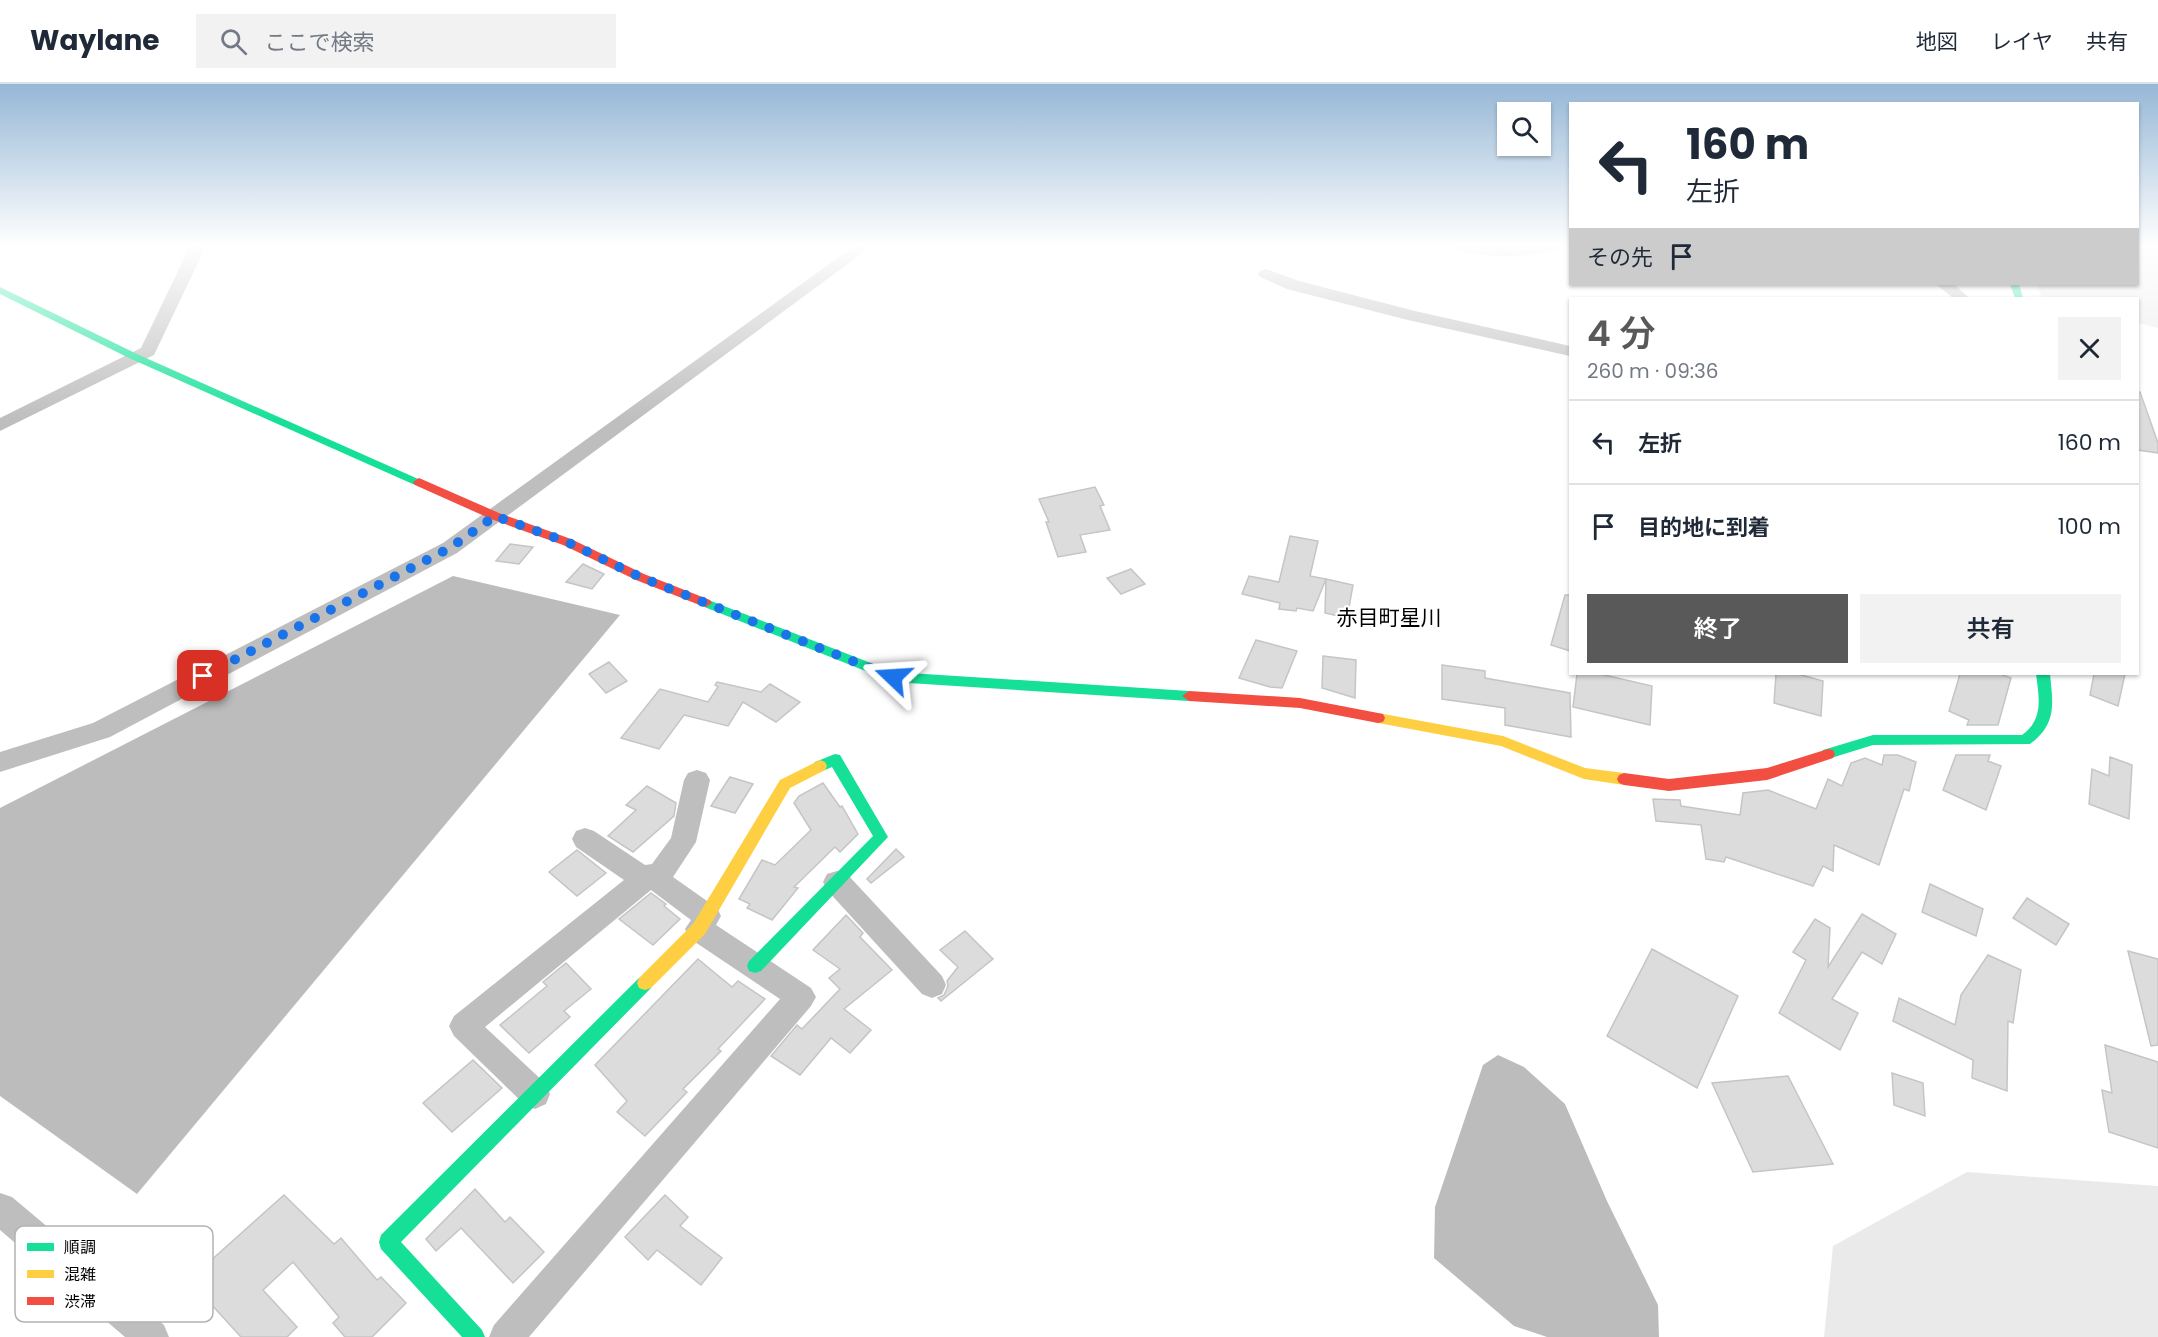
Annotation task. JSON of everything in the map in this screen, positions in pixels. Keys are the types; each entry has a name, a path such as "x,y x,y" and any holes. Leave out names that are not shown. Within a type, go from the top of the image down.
{"street":[{"path":"29,304 133,356 495,516 567,542 640,577 893,677 1300,703 1503,741 1584,773 1669,785 1767,774 1873,740 2025,740 2035,735 2044,724 2046,713 2043,675"},
{"path":"0,425 133,356 148,351 170,304"},
{"path":"0,762 101,730 450,548 784,304"},
{"path":"1371,304 1569,351"},
{"path":"476,1337 388,1242 703,922 785,784 835,759 881,837 755,966"},
{"path":"535,1094 464,1026 651,880 683,842 697,780"},
{"path":"506,1337 801,997 755,966 651,880 585,839"},
{"path":"837,882 932,985"},
{"path":"0,1209 20,1226"},
{"path":"134,1322 152,1337"}],"shaded area":[{"path":"2139,304 2158,304 2158,328 2139,323"},
{"path":"453,576 620,615 137,1194 0,1096 0,808"},
{"path":"1498,1055 1524,1067 1565,1104 1607,1201 1658,1305 1659,1337 1547,1337 1514,1326 1434,1258 1435,1207 1483,1065"},
{"path":"1967,1172 2158,1186 2158,1337 1824,1337 1833,1246"}],"building":[{"path":"2139,392 2158,443 2158,453 2139,450"},
{"path":"1095,487 1104,505 1100,506 1110,530 1080,535 1086,552 1058,557 1046,522 1049,522 1039,499"},
{"path":"1290,536 1318,541 1310,576 1326,579 1313,611 1297,608 1296,611 1279,609 1280,603 1242,594 1249,576 1279,582"},
{"path":"510,544 533,547 519,564 496,561"},
{"path":"583,564 604,574 592,589 566,582"},
{"path":"1131,569 1145,584 1121,594 1107,578"},
{"path":"1326,579 1353,585 1347,618 1325,613"},
{"path":"1565,595 1569,595 1569,651 1551,645"},
{"path":"1256,640 1297,651 1282,688 1239,678"},
{"path":"1323,656 1356,660 1355,698 1322,688"},
{"path":"609,662 627,681 606,693 589,674"},
{"path":"1442,665 1485,671 1485,678 1570,693 1571,737 1505,725 1505,708 1442,699"},
{"path":"1577,675 1604,675 1652,686 1650,725 1573,707"},
{"path":"1776,675 1802,675 1823,681 1821,716 1774,703"},
{"path":"1960,675 2003,675 2011,678 1998,725 1967,725 1969,720 1949,711"},
{"path":"2094,675 2125,675 2118,706 2090,695"},
{"path":"717,682 761,692 770,684 800,702 776,722 743,702 728,726 684,715 659,749 621,738 660,689 708,702 718,687 715,685"},
{"path":"1884,755 1898,755 1916,762 1909,791 1904,789 1879,865 1834,845 1833,871 1823,866 1813,886 1726,857 1724,862 1706,859 1701,825 1656,821 1653,799 1680,800 1681,806 1740,815 1743,793 1768,790 1816,809 1828,779 1842,786 1851,763 1865,758 1882,765"},
{"path":"1956,755 1990,755 1988,761 2001,766 1986,810 1943,790"},
{"path":"2110,757 2132,765 2129,819 2089,804 2092,769 2109,776"},
{"path":"730,777 753,784 735,813 711,806"},
{"path":"823,783 840,807 842,806 858,834 840,852 835,847 794,887 798,888 772,920 747,908 750,904 739,899 762,860 775,865 811,830 794,803 799,796"},
{"path":"647,786 676,803 674,816 633,852 608,836 636,810 626,805"},
{"path":"896,849 904,857 871,883 867,879"},
{"path":"577,850 606,873 577,896 549,872"},
{"path":"1930,884 1983,909 1976,936 1922,912"},
{"path":"651,893 666,904 664,906 680,919 653,945 619,919"},
{"path":"2027,898 2069,924 2056,945 2013,918"},
{"path":"1862,914 1896,934 1882,964 1862,952 1832,999 1858,1013 1840,1050 1779,1013 1806,960 1793,952 1815,919 1830,928 1828,967"},
{"path":"846,915 863,933 860,937 892,970 844,1009 871,1030 850,1053 831,1038 800,1075 771,1056 797,1025 802,1029 840,989 829,978 840,969 813,950"},
{"path":"965,931 993,959 941,1001 938,998 944,995 948,986 947,981 958,967 940,950"},
{"path":"1652,949 1738,996 1697,1088 1607,1036"},
{"path":"2128,951 2158,959 2158,1045 2151,1046"},
{"path":"1988,955 2021,970 2013,1023 2008,1021 2007,1091 1972,1078 1973,1060 1893,1021 1899,998 1955,1025 1961,995"},
{"path":"698,959 732,987 738,981 765,999 718,1049 721,1051 683,1089 687,1092 645,1136 617,1112 627,1101 595,1065"},
{"path":"566,963 591,989 564,1011 570,1017 529,1053 500,1025 547,986 543,982"},
{"path":"2105,1045 2158,1062 2158,1148 2109,1132 2102,1090 2112,1093"},
{"path":"473,1060 502,1088 452,1132 423,1103"},
{"path":"1892,1073 1923,1083 1925,1116 1894,1105"},
{"path":"1788,1076 1833,1164 1753,1172 1712,1083"},
{"path":"475,1189 505,1222 510,1217 544,1252 513,1283 461,1228 436,1251 426,1239"},
{"path":"284,1195 334,1244 341,1238 377,1280 381,1277 406,1303 372,1337 345,1337 333,1323 339,1317 293,1262 263,1290 297,1327 287,1337 241,1337 213,1306 213,1259"},
{"path":"665,1195 688,1217 680,1226 722,1258 701,1285 657,1250 648,1260 625,1237"}],"traffic: fast":[{"path":"29,304 133,356 419,482"},
{"path":"706,603 893,677 1189,696"},
{"path":"1828,754 1873,740 2025,740 2034,733 2044,719 2046,703 2043,675"},
{"path":"755,966 881,837 835,759 820,766"},
{"path":"475,1337 388,1242 645,983"}],"traffic: slow":[{"path":"1378,718 1503,741 1584,773 1624,779"},
{"path":"645,983 699,929 785,784 820,766"}],"traffic: jam":[{"path":"419,482 495,516 567,542 640,577 706,603"},
{"path":"1189,696 1300,703 1378,718"},
{"path":"1624,779 1669,785 1767,774 1828,754"}],"district":[{"name":"赤目町星川","path":"1389,617"}],"route":[{"path":"203,676 450,548 495,516 567,542 640,577 893,677"}]}
